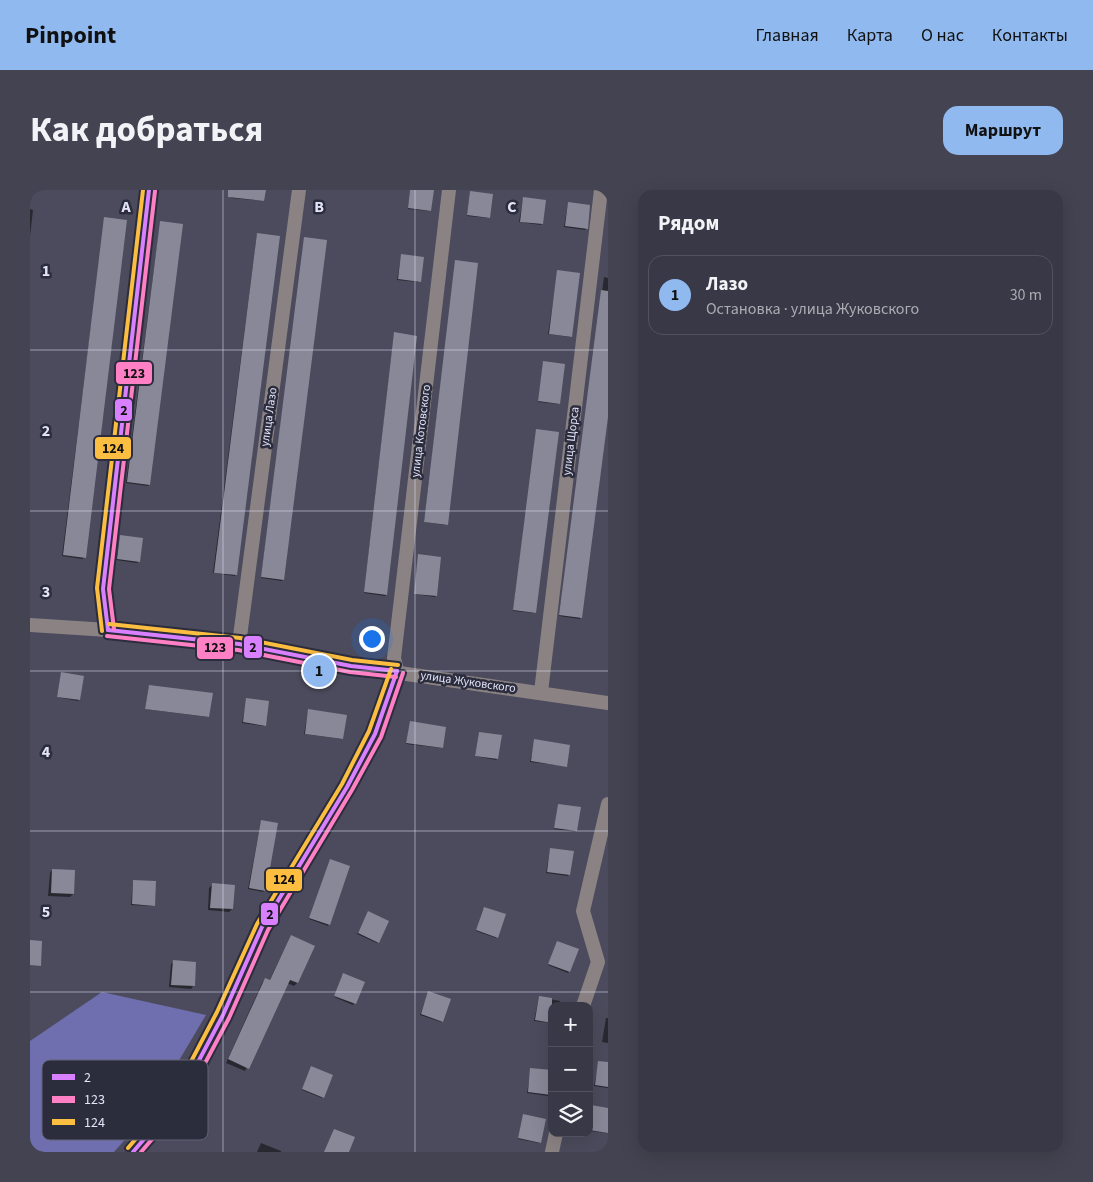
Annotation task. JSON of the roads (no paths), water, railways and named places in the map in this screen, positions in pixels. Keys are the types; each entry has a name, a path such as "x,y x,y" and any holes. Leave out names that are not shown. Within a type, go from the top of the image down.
{"street":[{"path":"108,630 103,589 149,190"},
{"name":"улица Лазо","path":"239,644 299,190"},
{"name":"улица Котовского","path":"398,671 394,658 449,190"},
{"name":"улица Щорса","path":"541,692 601,190"},
{"name":"улица Жуковского","path":"30,625 108,630 239,644 351,666 398,671 608,703"},
{"path":"199,1060 223,1014 262,927 347,787 376,734 398,671"},
{"path":"584,1002 598,962 583,911 608,804"},
{"path":"552,1152 555,1137"},
{"path":"133,1152 143,1140"}],"place":[{"name":"Лазо","path":"319,671"}]}
